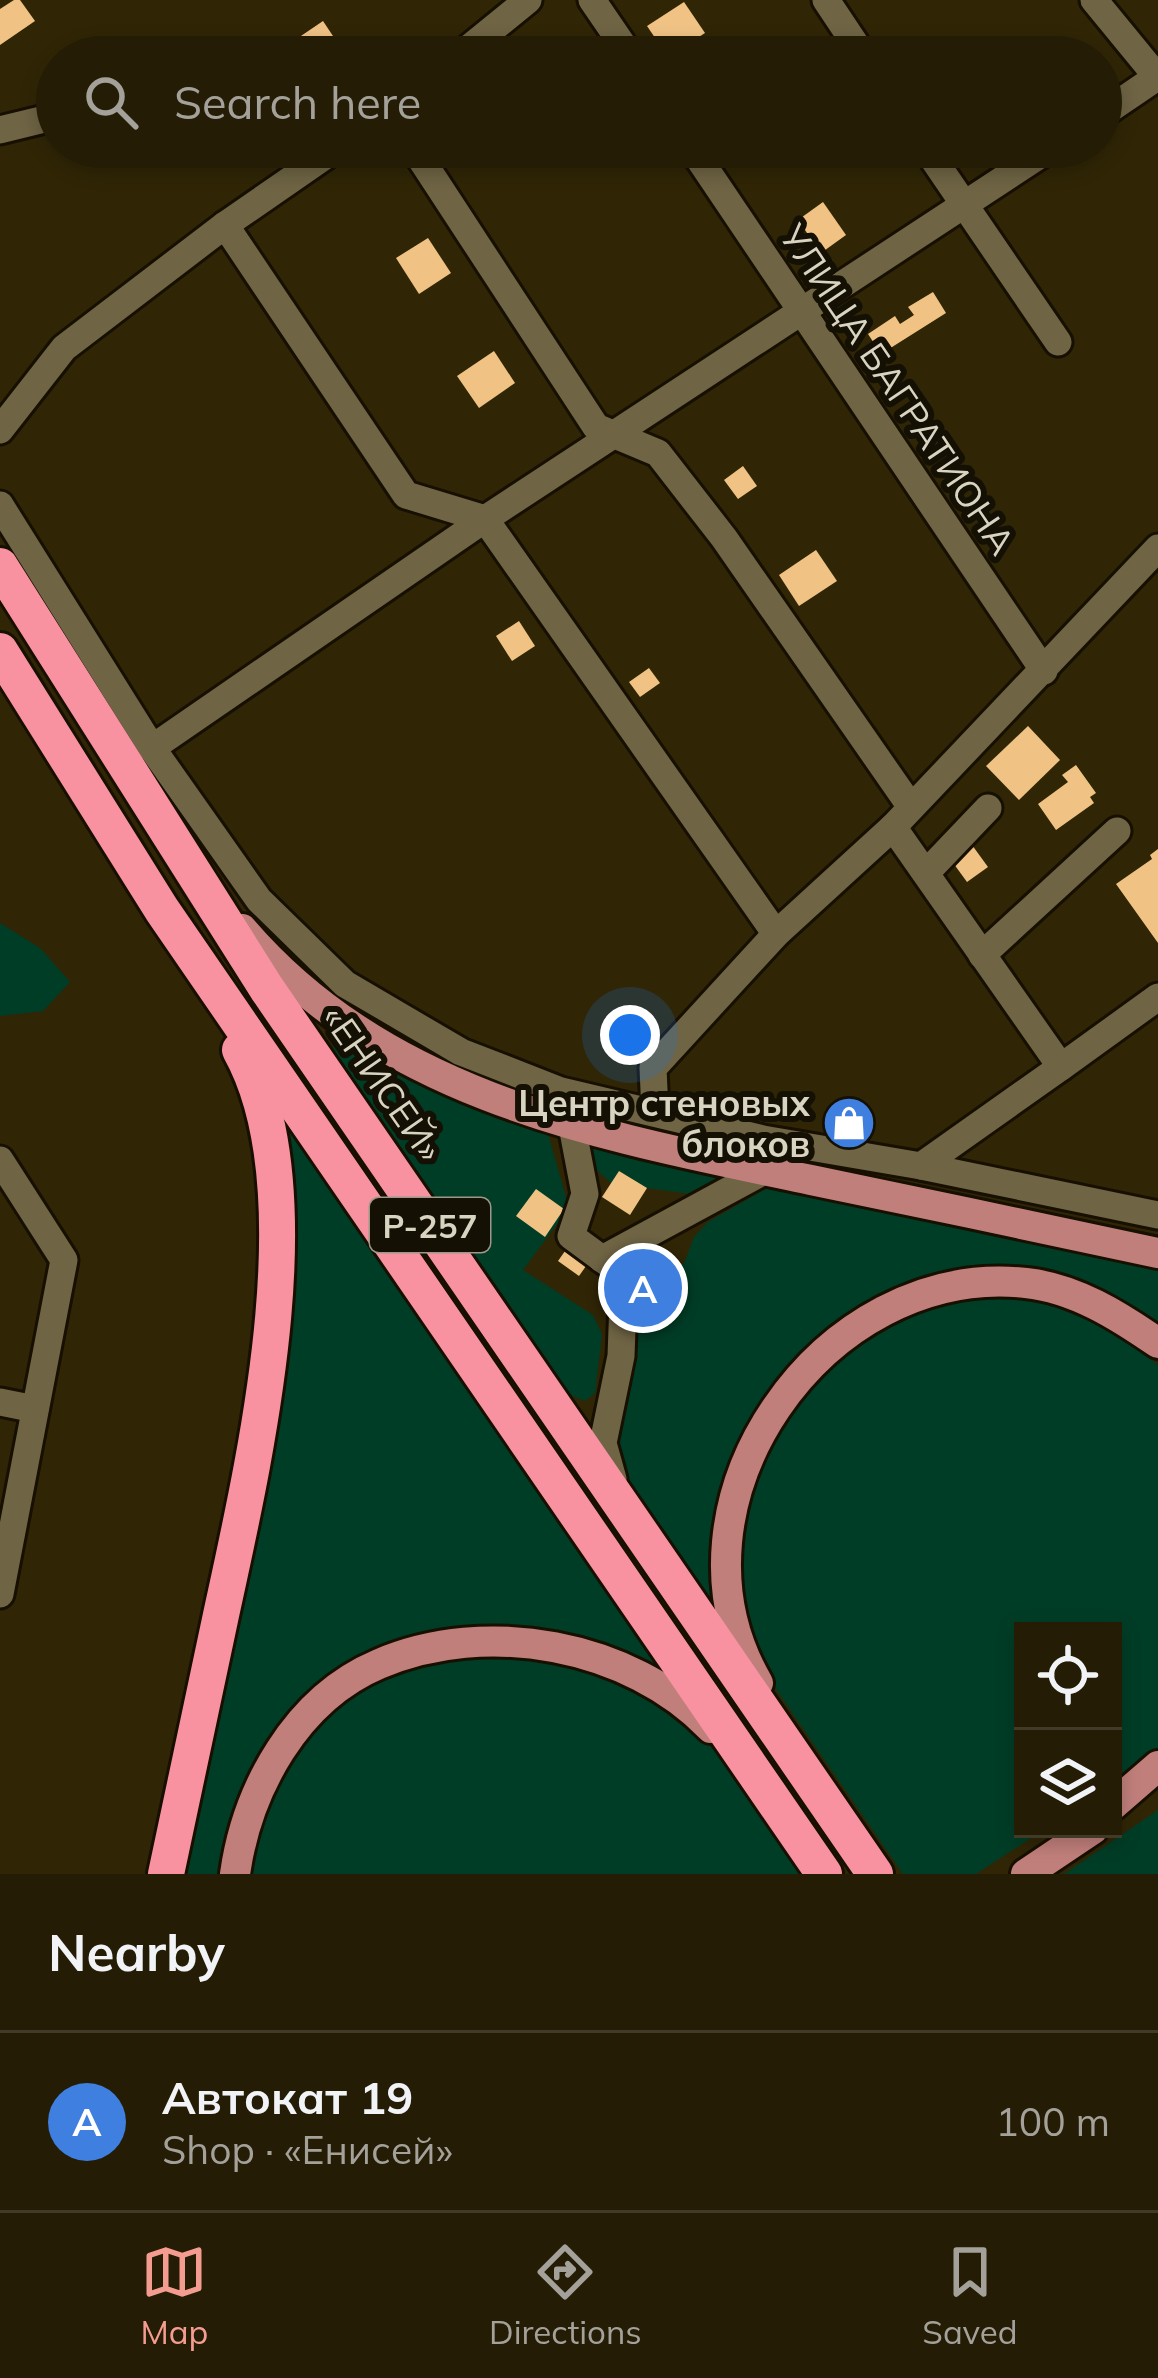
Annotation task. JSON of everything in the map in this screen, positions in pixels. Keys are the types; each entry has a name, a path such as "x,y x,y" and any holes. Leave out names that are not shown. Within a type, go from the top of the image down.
{"highway":[{"name":"«ЕНИСЕЙ»","path":"0,566 268,989 875,1874"},
{"name":"Р-257","path":"0,651 162,910 824,1874"},
{"path":"162,910 251,1070 267,1124 277,1196 276,1270 249,1485 166,1874"}],"main road":[{"path":"189,867 263,953 344,1024 418,1067 520,1109 572,1126 766,1170 1158,1253"},
{"path":"834,1813 744,1660 727,1562 731,1516 742,1472 786,1391 817,1358 873,1318 936,1292 982,1284 1028,1283 1076,1296 1121,1317 1158,1343"},
{"path":"235,1874 254,1796 284,1742 326,1699 377,1664 439,1646 502,1642 571,1649 636,1673 686,1702 758,1776"},
{"path":"1122,1796 1158,1766"},
{"path":"1122,1812 1158,1786"},
{"path":"1122,1814 1158,1796"},
{"path":"1039,1865 1079,1838"}],"street":[{"path":"484,36 528,0"},
{"path":"592,0 617,36"},
{"path":"826,0 850,36"},
{"path":"1094,0 1158,78 1122,101"},
{"path":"0,130 36,121"},
{"path":"0,430 64,348 224,225 307,168"},
{"path":"426,168 596,427 658,453 724,538 902,817 926,874 1060,1067"},
{"name":"УЛИЦА БАГРАТИОНА","path":"706,168 1044,670"},
{"path":"939,168 1058,342"},
{"path":"152,748 485,519 1021,168"},
{"path":"224,225 406,496 485,519 776,934"},
{"path":"0,505 152,748 259,900 345,984 461,1052 561,1090 763,1138 1158,1215"},
{"path":"655,1112 653,1068 776,934 902,817 1158,548"},
{"path":"926,874 988,808"},
{"path":"982,955 1117,831"},
{"path":"921,1166 1158,997"},
{"path":"572,1126 585,1194 571,1236 624,1275 621,1356 603,1443 623,1505"},
{"path":"0,1160 64,1260 0,1594"},
{"path":"602,1259 766,1170"},
{"path":"0,1402 35,1409"}],"green space":[{"path":"0,923 40,948 70,982 43,1011 0,1016"},
{"path":"347,1039 546,1127 569,1208 523,1270 593,1315 602,1334 595,1393 585,1401 568,1394 385,1147 330,1056 335,1042"},
{"path":"276,1089 684,1681 503,1630 320,1688 225,1874 173,1874 257,1485"},
{"path":"587,1139 737,1170 698,1195 647,1188 619,1171 611,1183 592,1166"},
{"path":"790,1183 1158,1262 1158,1336 1034,1275 828,1333 778,1376 743,1428 724,1483 716,1563 724,1624 617,1462 617,1435 635,1336 685,1261 694,1237 708,1222 769,1187"},
{"path":"978,1297 1055,1305 1115,1332 1158,1365 1158,1756 1122,1779 1122,1622 1014,1622 1014,1838 1031,1838 976,1874 903,1874 762,1669 744,1617 743,1489 762,1433 841,1350 918,1314"},
{"path":"502,1652 618,1679 682,1714 745,1786 803,1874 246,1874 266,1794 332,1706 386,1673 440,1656"},
{"path":"1158,1810 1158,1874 1064,1874 1122,1838"}],"building":[{"path":"20,0 35,21 0,45 0,9"},
{"path":"684,2 705,33 654,36 647,26"},
{"path":"323,21 333,36 301,36"},
{"path":"823,202 846,235 821,253 798,220"},
{"path":"428,238 451,273 419,294 396,258"},
{"path":"933,292 946,313 881,354 868,334 895,316 900,324 914,315 908,307"},
{"path":"494,351 515,383 479,408 457,376"},
{"path":"743,466 757,486 738,499 724,480"},
{"path":"816,550 837,581 799,606 779,575"},
{"path":"519,621 535,646 512,661 496,636"},
{"path":"649,668 660,683 640,697 629,682"},
{"path":"1028,726 1060,760 1019,800 986,766"},
{"path":"1076,765 1096,793 1090,797 1094,803 1056,830 1038,804 1068,782 1062,775"},
{"path":"972,845 988,867 967,882 951,860"},
{"path":"1158,849 1158,943 1116,884 1152,859 1150,855"},
{"path":"619,1171 647,1188 630,1215 602,1197"},
{"path":"536,1189 564,1209 545,1237 516,1216"},
{"path":"582,1227 603,1242 579,1276 558,1261"},
{"path":"651,1275 660,1281 640,1312 631,1306"}],"place":[{"name":"Центр стеновых блоков","path":"849,1123"},
{"name":"Автокат 19","path":"643,1288"}]}
